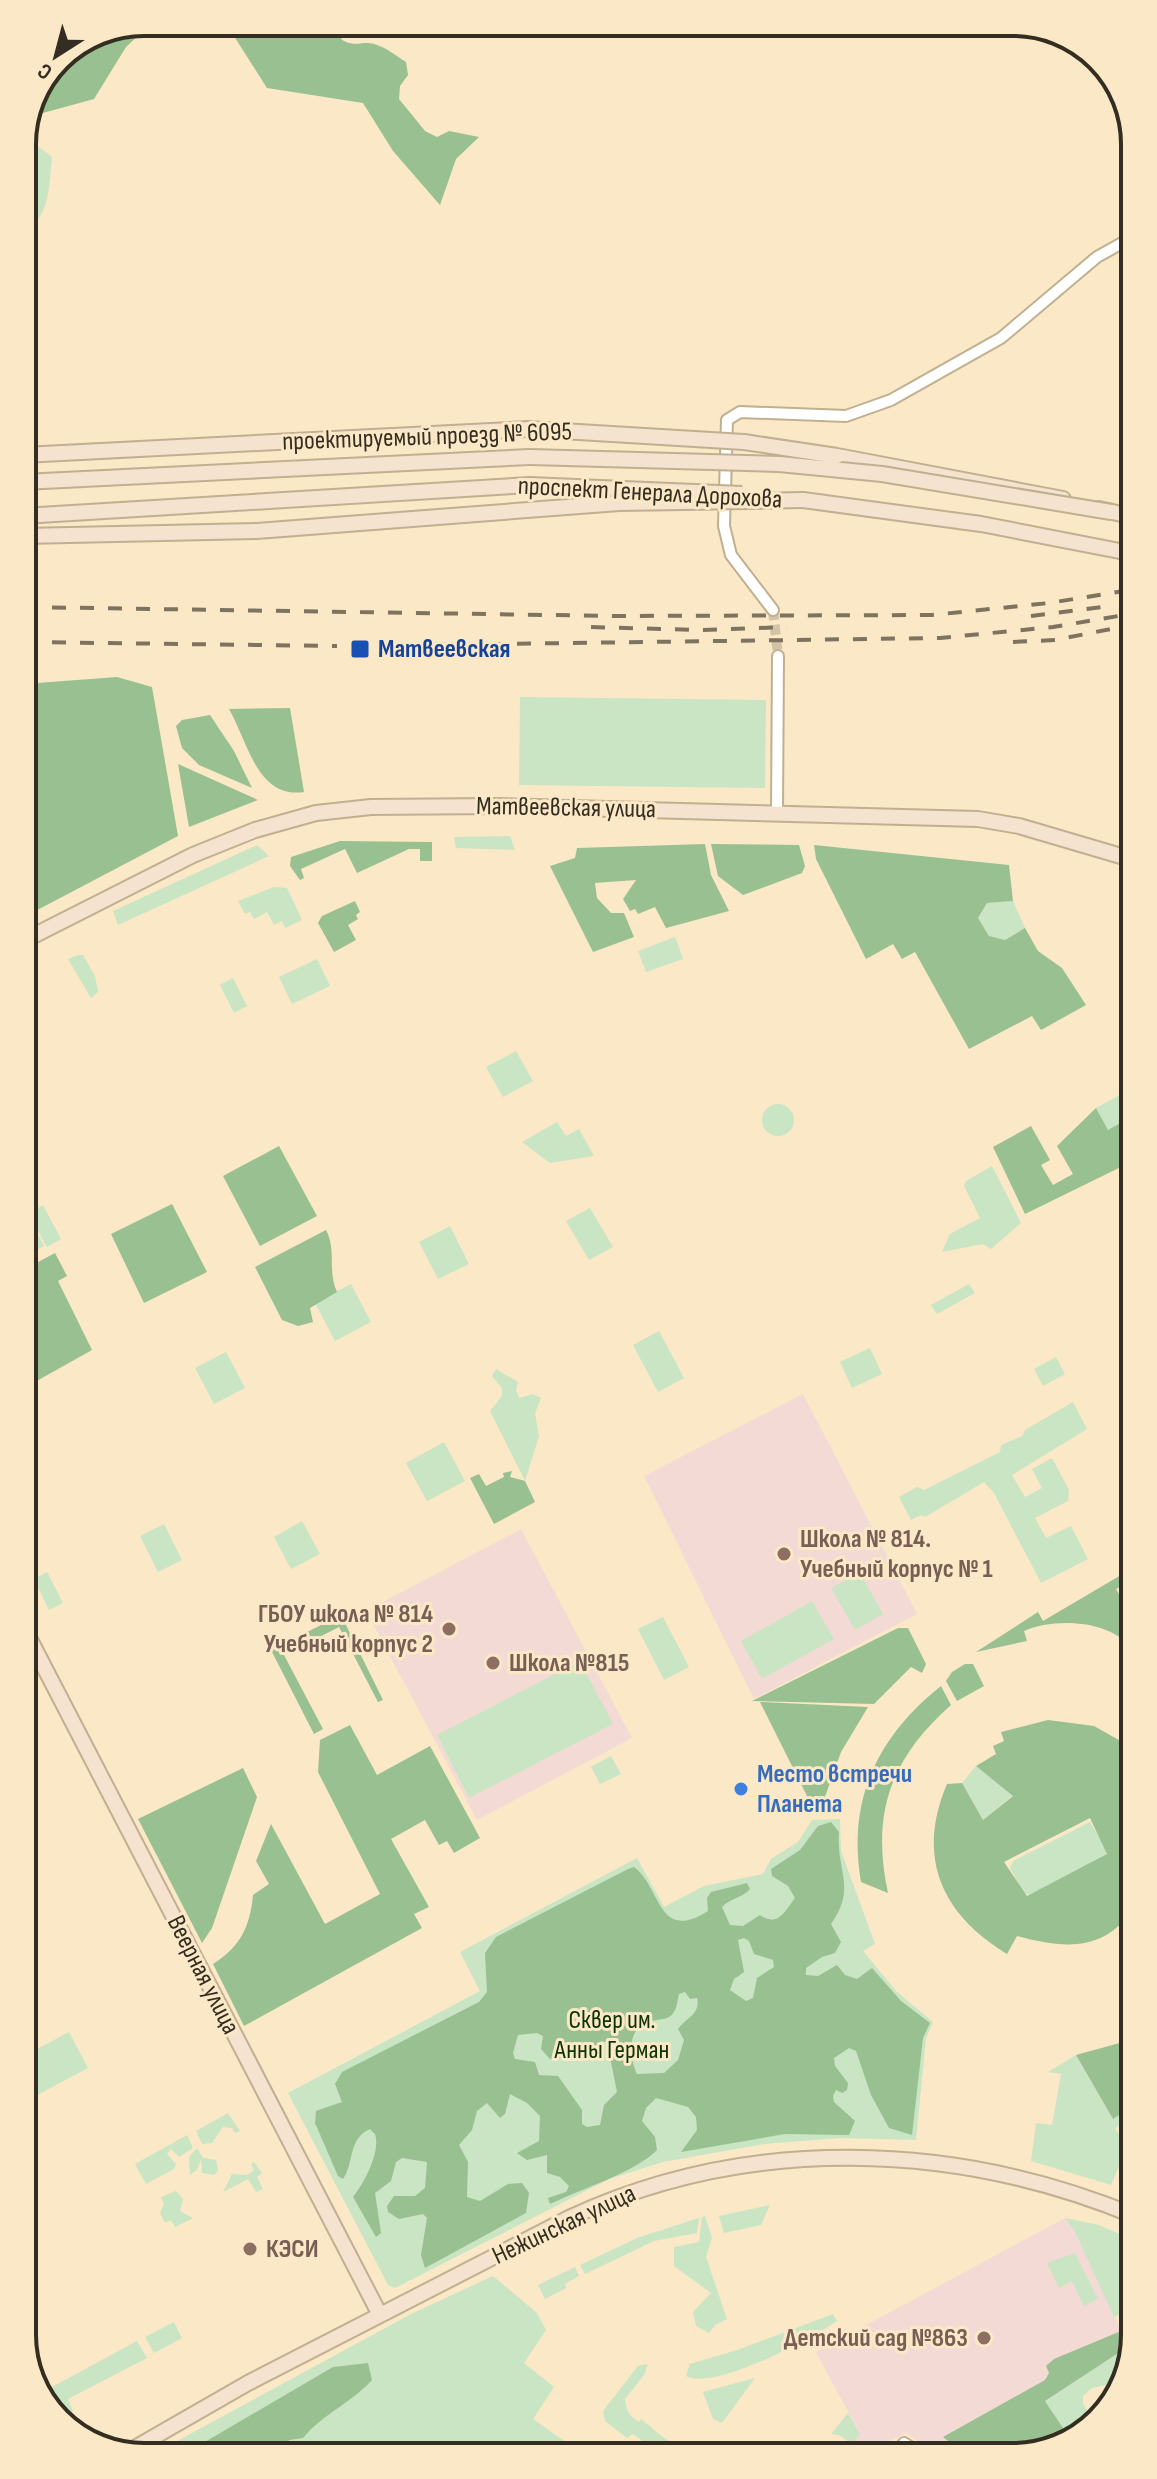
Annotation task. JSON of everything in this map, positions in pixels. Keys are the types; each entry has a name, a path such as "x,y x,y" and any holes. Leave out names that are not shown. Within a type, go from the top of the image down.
{"main road":[{"name":"проектируемый проезд № 6095","path":"36,454 529,429 744,442 1040,492 1111,512"},
{"name":"проспект Генерала Дорохова","path":"36,481 530,457 779,464 882,474 1121,514"},
{"name":"проспект Генерала Дорохова","path":"36,515 530,485 697,490 803,500 981,524 1121,551"},
{"path":"36,536 257,531 619,503 803,500"},
{"name":"Матвеевская улица","path":"36,934 193,855 255,830 316,813 371,807 777,812 978,819 1019,826 1121,856"},
{"name":"Веерная улица","path":"36,1651 380,2315"},
{"name":"Нежинская улица","path":"142,2443 187,2416 380,2315 615,2197 703,2171 767,2162 880,2157 975,2170 1077,2195 1121,2211"}],"street":[{"path":"773,610 731,555 724,526 727,420 740,412 846,416 891,400 1001,338 1097,257 1121,244"},
{"path":"777,812 778,656"}],"shaded area":[{"name":"Школа № 814. Учебный корпус № 1","path":"803,1394 917,1614 754,1699 644,1476"},
{"name":"Школа №815","path":"521,1529 632,1738 477,1820 366,1611"},
{"name":"Детский сад №863","path":"1065,2218 1075,2232 1121,2329 1119,2352 982,2443 920,2443 906,2433 886,2443 852,2443 860,2434 816,2352"}],"green space":[{"path":"234,36 340,36 352,44 378,45 406,62 408,75 400,86 399,99 425,131 437,137 449,131 479,137 456,159 440,205 393,151 363,103 267,88"},
{"path":"137,37 126,47 96,96 96,48 123,38"},
{"path":"48,96 96,96 94,99 41,114"},
{"path":"36,145 52,157 48,192 36,223"},
{"path":"117,677 152,687 178,836 36,911 36,683"},
{"path":"520,697 766,700 765,788 519,785"},
{"path":"290,708 304,792 288,792 275,787 265,778 256,766 229,709"},
{"path":"210,715 234,751 252,788 199,765 182,748 176,726 182,720"},
{"path":"178,764 258,800 189,827"},
{"path":"510,836 515,850 456,848 454,837"},
{"path":"340,841 432,842 432,861 420,861 420,849 409,849 357,873 345,849 301,869 304,878 300,880 290,866 291,857"},
{"path":"705,844 711,875 729,911 666,928 655,907 638,914 635,909 630,911 623,899 636,880 595,883 597,898 611,913 624,913 634,937 593,952 550,866 575,858 577,848"},
{"path":"711,844 799,845 805,866 802,873 743,895 718,876"},
{"path":"257,845 269,856 118,925 113,911"},
{"path":"814,845 1009,865 1013,901 987,903 978,918 989,936 1005,940 1025,928 1038,951 1062,968 1086,1005 1041,1030 1032,1016 969,1049 915,952 902,959 893,944 866,959 816,859"},
{"path":"274,887 287,888 302,920 285,928 282,921 274,925 267,912 254,919 250,912 245,914 238,901"},
{"path":"355,901 360,912 356,915 358,919 348,925 356,940 334,952 318,923 322,916"},
{"path":"1013,901 1025,928 1005,940 989,936 978,918 987,903"},
{"path":"675,937 683,959 646,972 638,951"},
{"path":"83,955 95,976 98,992 91,998 68,959"},
{"path":"317,959 330,986 292,1004 279,977"},
{"path":"233,978 247,1006 234,1013 220,985"},
{"path":"516,1051 533,1081 503,1097 486,1067"},
{"path":"1121,1094 1121,1123 1108,1130 1096,1108"},
{"path":"778,1104 789,1109 794,1120 789,1131 778,1136 767,1131 762,1120 767,1109"},
{"path":"1096,1108 1108,1130 1121,1123 1121,1167 1025,1214 993,1147 1031,1126 1050,1160 1041,1165 1053,1185 1073,1174 1057,1146"},
{"path":"557,1122 566,1136 579,1129 594,1156 550,1163 522,1142"},
{"path":"279,1146 317,1216 260,1246 223,1176"},
{"path":"992,1166 1021,1223 991,1249 983,1244 942,1252 950,1234 980,1218 964,1186 966,1181"},
{"path":"172,1204 207,1272 144,1303 111,1234"},
{"path":"43,1205 61,1239 47,1247 36,1228 36,1209"},
{"path":"590,1208 613,1247 589,1260 566,1221"},
{"path":"450,1226 469,1264 438,1279 419,1242"},
{"path":"326,1230 337,1292 310,1308 313,1322 298,1326 282,1320 255,1267"},
{"path":"36,1231 44,1246 36,1250"},
{"path":"55,1253 67,1276 58,1281 92,1350 36,1381 36,1263"},
{"path":"351,1284 371,1322 335,1341 315,1303"},
{"path":"969,1284 975,1293 937,1314 931,1305"},
{"path":"659,1331 684,1378 658,1392 633,1345"},
{"path":"870,1348 882,1374 852,1388 840,1362"},
{"path":"226,1352 245,1388 214,1404 195,1368"},
{"path":"1056,1357 1065,1374 1043,1386 1034,1369"},
{"path":"496,1369 518,1382 516,1390 519,1398 533,1394 541,1398 535,1413 539,1436 525,1481 490,1411 502,1396 502,1388 492,1376"},
{"path":"1073,1402 1087,1429 1012,1475 1025,1497 1042,1488 1032,1469 1052,1458 1069,1490 1068,1501 1035,1518 1046,1538 1071,1526 1088,1559 1041,1583 994,1493 984,1482 925,1517 921,1515 911,1520 899,1497 917,1487 924,1490 1000,1452 1001,1445 1022,1436 1025,1430"},
{"path":"444,1442 465,1481 427,1501 406,1463"},
{"path":"512,1471 510,1477 525,1481 535,1502 494,1524 470,1478 479,1474 486,1486 504,1477 503,1473"},
{"path":"302,1521 320,1554 291,1569 274,1537"},
{"path":"164,1524 182,1560 158,1572 140,1536"},
{"path":"47,1572 63,1603 49,1610 36,1578"},
{"path":"860,1573 883,1614 855,1630 831,1588"},
{"path":"1121,1575 1121,1586 1116,1589 1121,1598 1121,1639 1098,1627 1051,1624 1024,1631 1027,1641 976,1652 1038,1612 1043,1621"},
{"path":"812,1601 834,1639 762,1679 741,1641"},
{"path":"341,1615 383,1700 378,1702 339,1627 284,1655 323,1729 314,1734 271,1650"},
{"path":"663,1617 689,1667 664,1680 638,1629"},
{"path":"898,1628 908,1628 926,1664 922,1673 911,1667 874,1704 752,1701"},
{"path":"580,1661 613,1724 469,1798 437,1735"},
{"path":"965,1664 973,1664 984,1686 957,1701 946,1681 952,1672"},
{"path":"941,1686 951,1705 913,1746 890,1790 884,1813 883,1864 888,1893 861,1882 858,1852 863,1797 884,1749 919,1706"},
{"path":"760,1702 868,1707 841,1752 821,1808 814,1810"},
{"path":"1048,1720 1094,1726 1121,1741 1121,1923 1110,1933 1096,1940 1067,1944 1017,1936 1007,1954 965,1921 951,1902 935,1859 934,1836 938,1811 947,1784 962,1783 983,1820 1013,1796 976,1766 996,1754 993,1746 1004,1741 1001,1732","holes":["1090,1818 1107,1854 1027,1896 1004,1862"]},
{"path":"350,1725 377,1775 430,1746 480,1838 454,1853 447,1841 439,1845 425,1820 391,1839 429,1907 414,1914 422,1928 244,2026 213,1964 237,1943 249,1917 253,1895 269,1884 256,1861 271,1824 325,1924 380,1894 318,1772 320,1740"},
{"path":"611,1756 621,1774 600,1784 591,1767"},
{"path":"976,1766 1013,1795 983,1820 962,1783"},
{"path":"243,1768 257,1797 212,1928 202,1943 138,1819"},
{"name":"Сквер им. Анны Герман","path":"840,1819 841,1851 875,1944 863,1951 897,1992 933,2022 926,2038 916,2140 840,2138 764,2144 663,2162 609,2179 395,2288 388,2285 288,2093 480,1991 460,1952 637,1858 664,1907 704,1886 763,1874 771,1859 798,1842 812,1820"},
{"name":"Сквер им. Анны Герман","path":"831,1822 839,1832 844,1889 839,1911 831,1924 841,1942 835,1953 822,1957 806,1968 806,1975 818,1976 837,1965 845,1975 857,1979 872,1968 901,2001 930,2023 923,2038 912,2135 889,2128 871,2095 856,2051 849,2048 834,2058 835,2066 848,2083 847,2090 842,2093 836,2090 833,2096 834,2102 855,2121 849,2135 785,2134 681,2152 697,2130 696,2117 688,2107 656,2098 646,2108 642,2121 655,2137 657,2150 636,2166 550,2204 548,2198 566,2192 569,2186 560,2177 547,2173 547,2155 527,2160 517,2153 539,2141 540,2116 527,2103 510,2094 505,2114 500,2118 487,2103 477,2111 472,2130 459,2145 468,2162 467,2197 480,2201 508,2184 522,2183 529,2193 526,2213 425,2268 421,2255 427,2218 423,2214 399,2219 388,2212 387,2206 394,2196 415,2196 425,2188 427,2162 402,2158 396,2162 391,2181 375,2193 381,2233 376,2237 353,2197 374,2158 375,2134 370,2129 358,2138 343,2179 338,2176 315,2123 316,2111 342,2102 335,2084 342,2072 479,2002 487,1992 485,1953 496,1937 628,1869 634,1867 643,1876 662,1909 679,1921 708,1911 707,1898 711,1892 747,1883 750,1889 747,1892 722,1907 730,1925 743,1926 760,1915 766,1919 776,1919 795,1898 788,1886 772,1876 771,1869 800,1850 818,1826","holes":["744,1938 749,1941 754,1954 773,1960 774,1967 757,1978 753,1998 746,2001 730,1990 734,1979 744,1972 738,1940","685,1992 690,1999 697,1998 698,2003 695,2012 678,2029 684,2040 678,2060 664,2073 637,2074 631,2054 635,2033 645,2023 672,2015 679,1994","537,2033 543,2036 541,2049 550,2059 595,2052 601,2041 614,2044 610,2057 617,2092 604,2105 600,2125 587,2127 582,2124 582,2110 558,2076 539,2075 535,2062 515,2059 513,2053 518,2035"]},
{"path":"1090,1822 1107,1850 1105,1857 1031,1895 1024,1893 1010,1868 1013,1861"},
{"path":"69,2032 88,2068 36,2096 36,2050"},
{"path":"1121,2043 1121,2114 1113,2119 1076,2055"},
{"path":"1076,2055 1113,2119 1121,2114 1121,2124 1115,2128 1121,2138 1121,2161 1111,2185 1031,2161 1036,2123 1052,2125 1061,2074 1048,2072"},
{"path":"228,2113 240,2131 235,2133 232,2128 223,2127 212,2143 202,2144 196,2131"},
{"path":"187,2135 193,2148 179,2157 171,2149 167,2154 176,2164 174,2169 146,2184 135,2164"},
{"path":"197,2148 203,2158 216,2160 218,2170 214,2175 202,2173 201,2159 197,2170 190,2175 189,2157"},
{"path":"254,2162 262,2173 257,2177 263,2189 256,2192 248,2179 223,2192 232,2174 247,2175 254,2170 251,2164"},
{"path":"176,2191 183,2199 180,2211 193,2218 175,2227 171,2220 165,2223 160,2213 164,2204 161,2197"},
{"path":"770,2205 761,2225 724,2233 719,2216"},
{"path":"705,2216 712,2238 706,2257 727,2319 715,2325 709,2333 696,2326 693,2312 711,2293 674,2266 674,2247 699,2242 702,2217"},
{"path":"699,2218 697,2233 654,2241 585,2274 580,2265 637,2238"},
{"path":"1065,2218 1099,2225 1121,2235 1121,2314 1114,2317 1075,2232"},
{"path":"1075,2253 1098,2299 1084,2306 1072,2281 1059,2288 1047,2263"},
{"path":"575,2267 579,2276 565,2284 566,2288 545,2299 538,2285"},
{"path":"493,2276 537,2313 546,2330 524,2363 554,2387 533,2419 567,2443 176,2443 181,2439 413,2313"},
{"path":"833,2314 837,2321 762,2361 718,2376 699,2379 686,2376 690,2364"},
{"path":"174,2322 182,2338 154,2353 145,2337"},
{"path":"1121,2331 1119,2352 1045,2401 1064,2430 1034,2441 1012,2443 951,2443 943,2437 1045,2380 1049,2373 1046,2366 1054,2359"},
{"path":"137,2341 147,2358 68,2399 73,2411 70,2413 59,2402 52,2387"},
{"path":"1119,2352 1109,2385 1092,2388 1083,2396 1083,2404 1088,2412 1079,2421 1064,2430 1045,2401"},
{"path":"368,2363 372,2380 303,2438 287,2443 203,2443 333,2367"},
{"path":"648,2364 644,2375 625,2399 626,2406 639,2422 641,2419 673,2443 645,2443 633,2434 627,2438 605,2421 603,2411 638,2366"},
{"path":"755,2378 722,2423 713,2419 703,2392"},
{"path":"848,2413 860,2434 851,2443 839,2435 831,2434"}],"tunnel":[{"path":"773,610 778,656"}],"railway":[{"path":"36,607 614,616 932,615 1049,603 1121,591"},
{"path":"1031,616 1102,607"},
{"path":"349,646 940,638 1053,627 1121,616"},
{"path":"591,627 702,630 787,627"},
{"path":"1013,642 1055,640 1116,628"},
{"path":"36,642 337,646"}],"place":[{"name":"Матвеевская","path":"360,649"},
{"name":"Школа № 814. Учебный корпус № 1","path":"784,1554"},
{"name":"ГБОУ школа № 814 Учебный корпус 2","path":"449,1629"},
{"name":"Школа №815","path":"493,1663"},
{"name":"Место встречи Планета","path":"741,1789"},
{"name":"КЭСИ","path":"250,2249"},
{"name":"Детский сад №863","path":"984,2338"}]}
